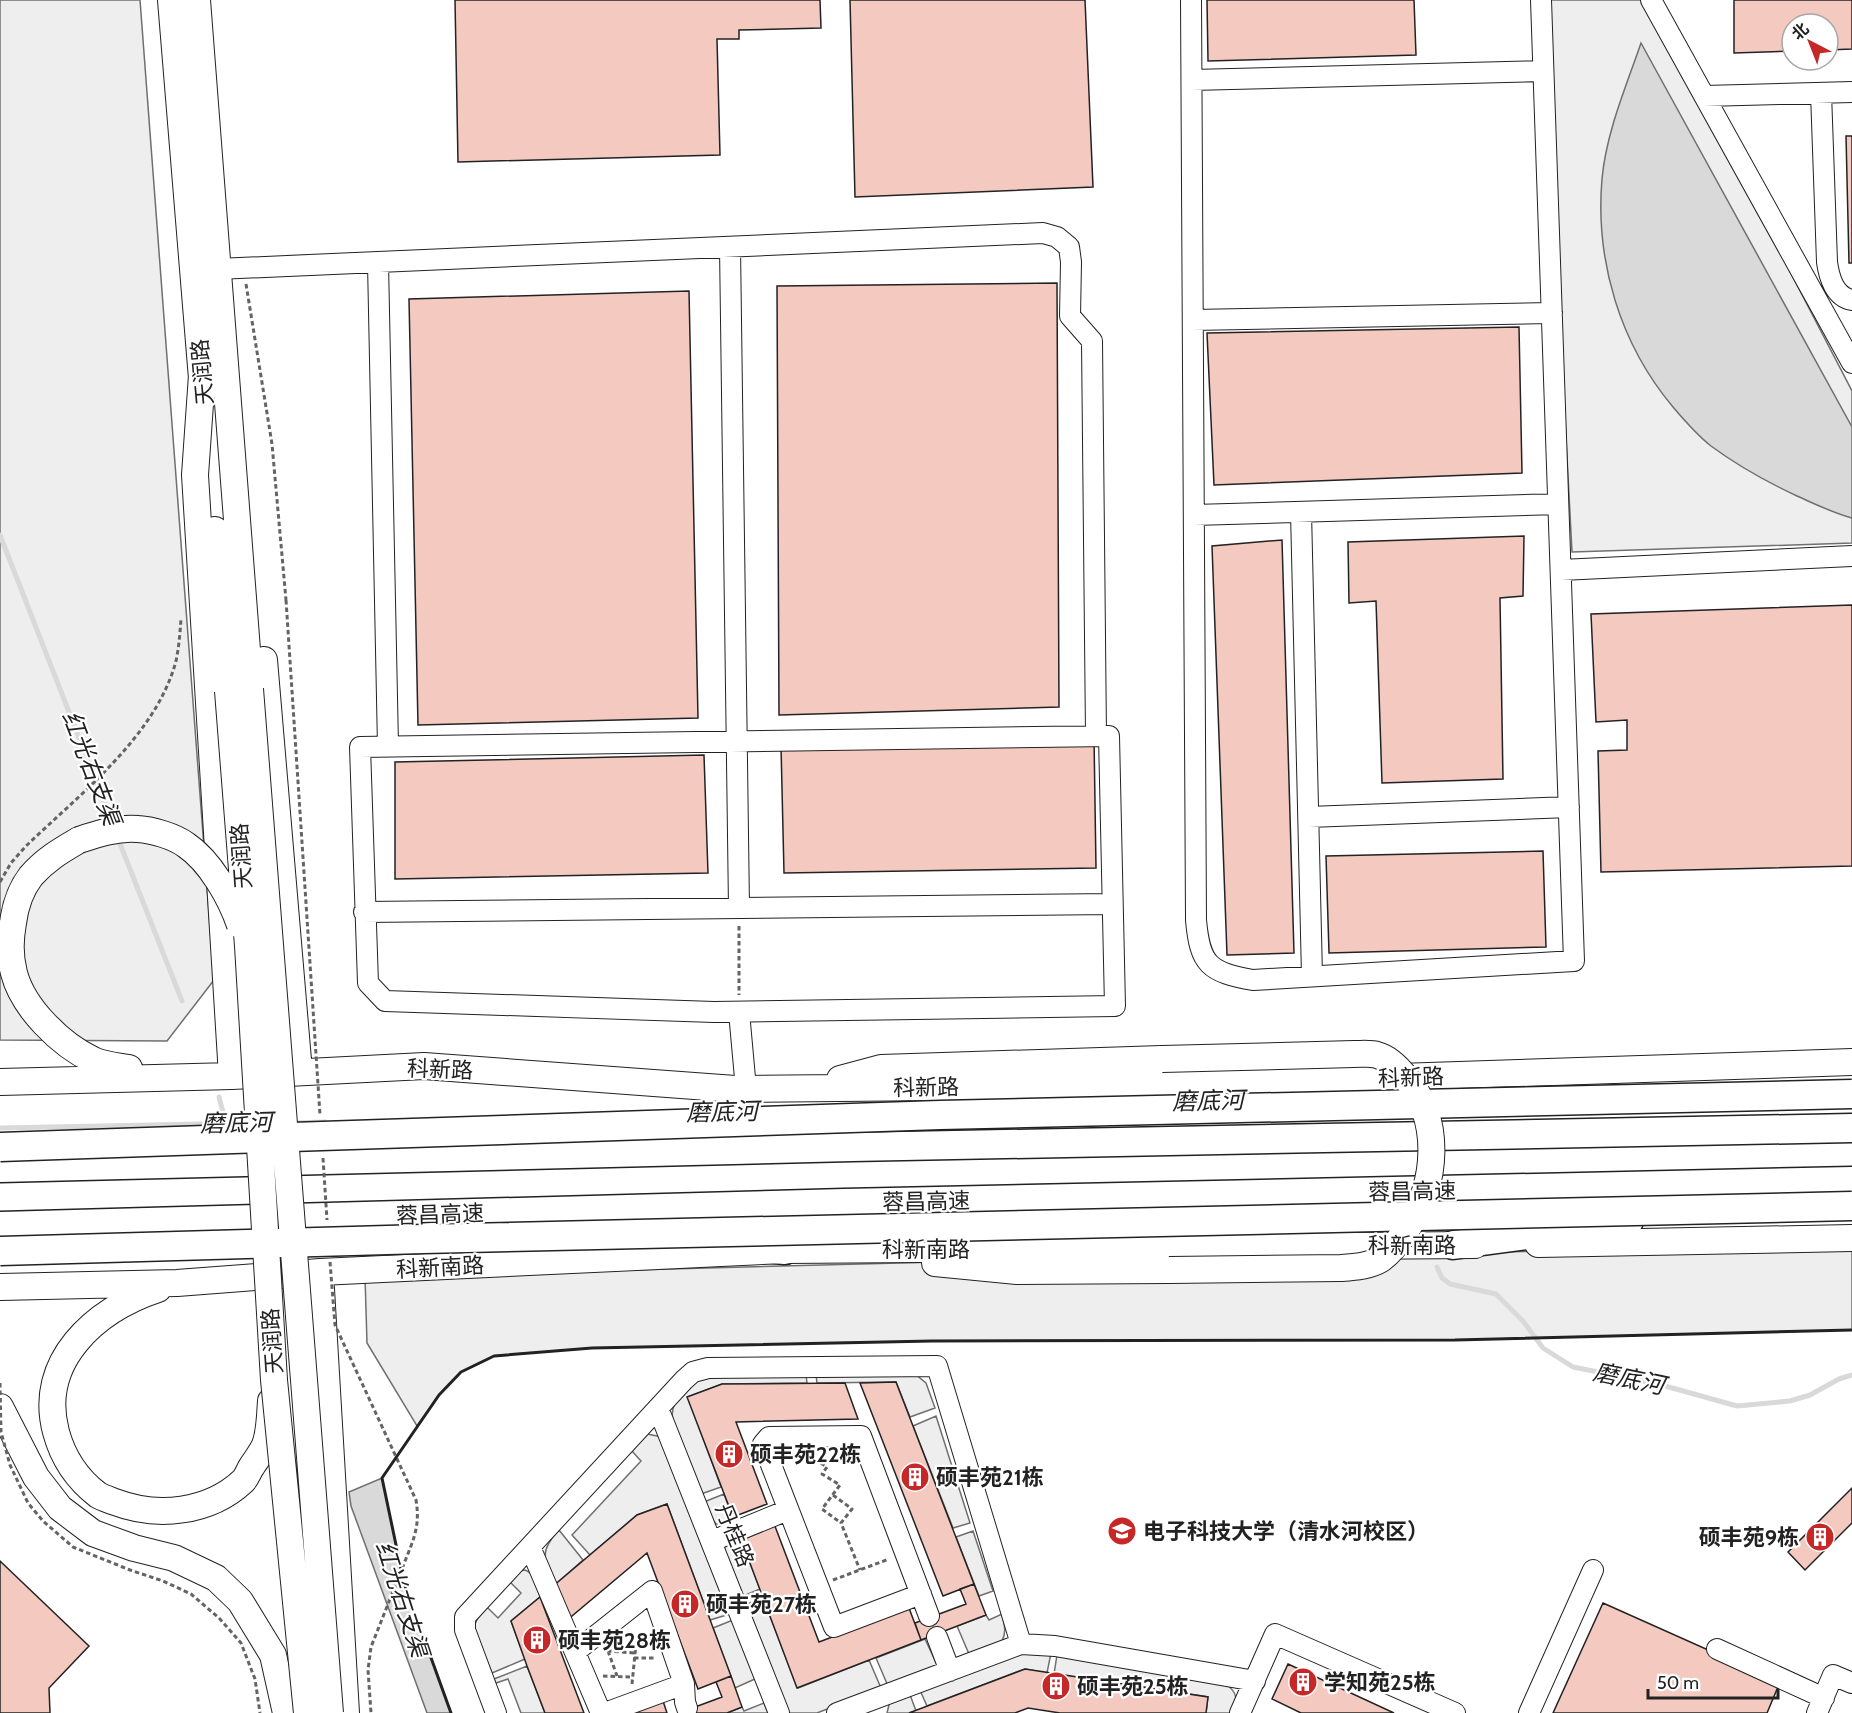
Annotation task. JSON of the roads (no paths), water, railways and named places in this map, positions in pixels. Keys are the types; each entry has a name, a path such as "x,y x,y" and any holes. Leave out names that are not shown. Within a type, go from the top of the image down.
{"highway":[{"path":"0,1147 928,1115 1852,1094"},
{"path":"0,1168 840,1147 1852,1128"},
{"name":"蓉昌高速","path":"0,1226 856,1203 1852,1182"},
{"path":"1453,1245 1852,1191"},
{"path":"0,1251 447,1238 1852,1206"},
{"path":"419,1214 785,1250"}],"main road":[{"name":"天润路","path":"171,0 202,375 239,690 330,1713"},
{"name":"天润路","path":"197,0 226,388 248,946 274,1380 307,1713"},
{"path":"202,375 195,475 232,1076"},
{"path":"226,388 248,479 298,1072"},
{"path":"173,1077 94,1061 65,1043 40,1020 14,975 12,960 12,929 20,898 30,878 51,856 79,840 108,831 137,829 184,843 214,876 234,907 248,946"},
{"path":"785,1250 1017,1271 1365,1266 1381,1259 1400,1239 1420,1209 1432,1170 1430,1121 1413,1086 1397,1067 1378,1055 881,1068 806,1089"},
{"name":"科新路","path":"0,1082 232,1076 424,1066 746,1089 806,1089 1158,1085 1852,1062"},
{"name":"科新南路","path":"0,1287 177,1283 325,1262 785,1250 1453,1245 1852,1238"},
{"path":"325,1262 346,1713"},
{"path":"177,1283 139,1295 108,1312 91,1325 65,1356 54,1387 52,1417 59,1443 73,1472 100,1496 133,1509 166,1513 210,1503 243,1480 266,1443 274,1380"},
{"path":"0,1407 36,1477 60,1508 93,1533 134,1548 174,1558 216,1578 240,1600 273,1655 285,1713"}],"street":[{"path":"1191,0 1195,897 1198,942 1209,965 1228,975 1253,980 1574,961 1541,0"},
{"path":"1651,0 1852,363"},
{"path":"1192,80 1544,71"},
{"path":"1704,96 1852,92"},
{"path":"1821,93 1827,262 1836,290 1846,299 1852,300"},
{"path":"217,269 1043,233 1058,237 1069,247 1070,316 1092,341 1096,736"},
{"path":"729,247 739,913"},
{"path":"378,263 388,746"},
{"path":"1193,320 1552,313"},
{"path":"1194,515 1558,504"},
{"path":"1301,512 1312,976"},
{"path":"1561,570 1852,556"},
{"path":"1096,736 1109,736 1115,1006 739,1011 385,1001 368,983 360,747 1096,736"},
{"path":"1309,818 1569,807"},
{"path":"364,912 739,913 1112,904"},
{"path":"739,1011 746,1089"},
{"path":"496,1713 464,1624 470,1611 684,1380 693,1372 708,1368 937,1366 1021,1644"},
{"name":"丹桂路","path":"658,1408 779,1713"},
{"path":"921,1594 834,1627 763,1444 769,1437 861,1436 921,1594 929,1616"},
{"path":"712,1541 788,1510"},
{"path":"530,1547 603,1713 684,1684"},
{"path":"1529,1713 1593,1570"},
{"path":"575,1652 652,1591 684,1684 687,1708"},
{"path":"1241,1713 1275,1634 1455,1713"},
{"path":"937,1637 950,1671"},
{"path":"837,1713 876,1706 950,1671 1021,1644 1055,1646 1255,1682"},
{"path":"1716,1649 1820,1705 1833,1676 1852,1683"}],"water":[{"path":"1641,43 1852,427 1852,518 1824,508 1775,485 1706,442 1673,407 1654,382 1625,329 1607,271 1601,210 1602,179 1612,127"},
{"path":"382,1478 404,1583 451,1713 427,1713 351,1506 349,1492"}],"waterway":[{"name":"红光右支渠","path":"0,535 113,825"},
{"name":"红光右支渠","path":"117,836 182,1001"},
{"name":"红光右支渠","path":"219,1097 226,1124"},
{"name":"磨底河","path":"290,1123 325,1122"},
{"name":"磨底河","path":"0,1128 250,1123"},
{"name":"磨底河","path":"1437,1267 1442,1278 1450,1284 1496,1294 1523,1321 1543,1348 1573,1367 1658,1384 1737,1406 1790,1401 1810,1395 1839,1379 1852,1375"}],"place":[{"name":"硕丰苑22栋","path":"729,1454"},
{"name":"硕丰苑21栋","path":"915,1477"},
{"name":"电子科技大学（清水河校区）","path":"1122,1531"},
{"name":"硕丰苑9栋","path":"1820,1537"},
{"name":"硕丰苑27栋","path":"685,1604"},
{"name":"硕丰苑28栋","path":"537,1640"},
{"name":"学知苑25栋","path":"1303,1682"},
{"name":"硕丰苑25栋","path":"1056,1686"}]}
